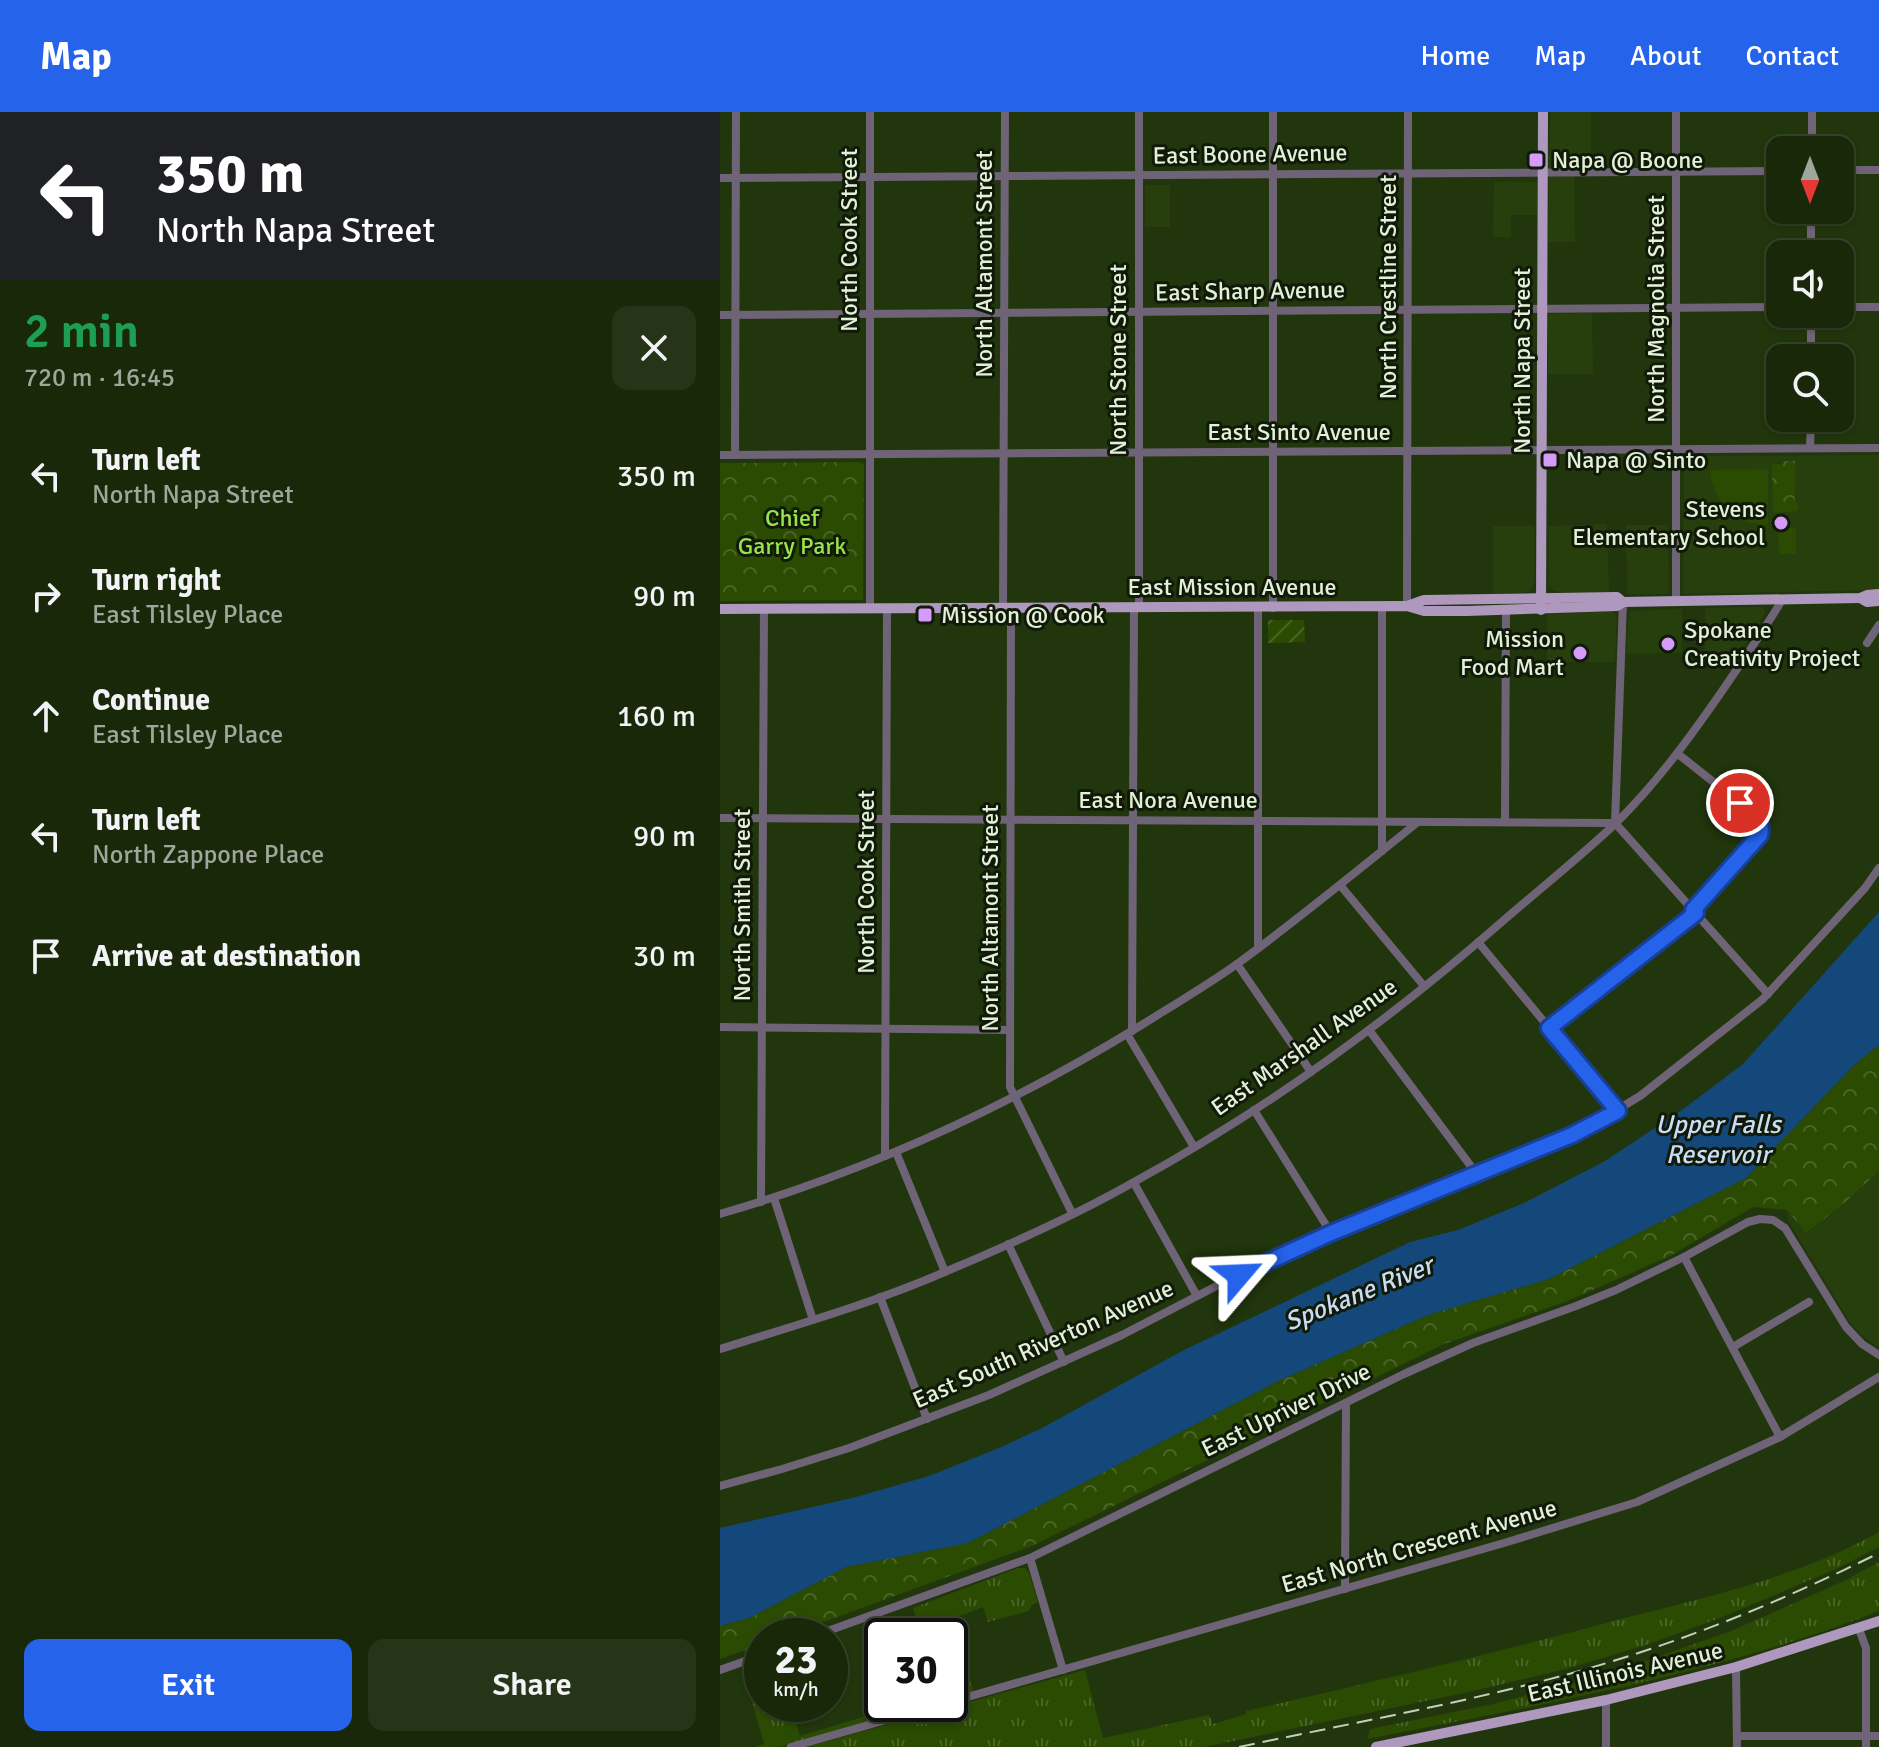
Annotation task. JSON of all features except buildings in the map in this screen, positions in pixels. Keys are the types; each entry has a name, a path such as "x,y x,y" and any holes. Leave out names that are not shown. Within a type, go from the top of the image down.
{"main road":[{"name":"North Napa Street","path":"1541,610 1543,112"},
{"name":"East Mission Avenue","path":"720,609 1407,606 1424,611 1541,610 1617,606 1623,602 1860,598 1879,594"},
{"name":"East Mission Avenue","path":"1407,606 1424,600 1541,597 1617,597 1623,602"},
{"name":"East Mission Avenue","path":"1860,598 1867,602 1879,601"},
{"name":"East Illinois Avenue","path":"1376,1747 1606,1700 1736,1667 1879,1621"}],"street":[{"path":"735,455 736,112"},
{"name":"North Cook Street","path":"870,112 870,609"},
{"name":"North Altamont Street","path":"1005,112 1003,455 1010,819 1010,1087 1072,1213"},
{"name":"North Stone Street","path":"1130,1032 1139,112"},
{"path":"1273,112 1273,608"},
{"name":"North Crestline Street","path":"1407,606 1408,112"},
{"name":"North Magnolia Street","path":"1676,112 1676,602"},
{"path":"1812,112 1812,136"},
{"path":"1854,170 1879,170"},
{"name":"East Boone Avenue","path":"720,178 1766,171"},
{"name":"East Sharp Avenue","path":"720,315 1766,307"},
{"path":"1854,307 1879,307"},
{"path":"1810,448 1811,432"},
{"name":"East Sinto Avenue","path":"720,455 1879,448"},
{"name":"East Marshall Avenue","path":"720,1349 880,1297 1008,1244 1134,1183 1311,1072 1369,1030 1478,942 1615,823 1678,754 1782,600"},
{"path":"1623,602 1615,823 1768,994"},
{"path":"1382,606 1382,851"},
{"name":"North Cook Street","path":"885,1156 887,608"},
{"path":"1258,608 1258,948"},
{"name":"North Smith Street","path":"761,1202 764,609"},
{"path":"1505,822 1506,610"},
{"path":"1867,643 1879,625"},
{"path":"1549,1028 1695,912 1760,835 1762,826 1759,818 1678,754"},
{"name":"East Nora Avenue","path":"720,818 1615,823"},
{"path":"720,1214 823,1181 896,1152 1013,1097 1130,1032 1237,964 1419,821"},
{"name":"East South Riverton Avenue","path":"720,1486 839,1451 989,1395 1122,1335 1259,1264 1572,1135 1618,1111 1768,994 1865,888 1879,868"},
{"path":"1340,885 1424,986"},
{"path":"1478,942 1618,1111"},
{"path":"1237,964 1311,1072"},
{"path":"720,1027 1009,1030"},
{"path":"1369,1030 1476,1173"},
{"path":"1130,1032 1194,1147"},
{"path":"1254,1110 1331,1233"},
{"path":"896,1152 945,1272"},
{"path":"1134,1183 1197,1296"},
{"path":"774,1198 813,1320"},
{"name":"East Upriver Drive","path":"848,1624 1030,1558 1404,1374 1473,1343 1643,1278 1748,1222 1773,1220 1785,1228 1846,1327 1862,1344 1879,1355"},
{"path":"1008,1244 1064,1362"},
{"path":"1684,1257 1780,1437"},
{"path":"880,1297 927,1419"},
{"path":"1733,1347 1809,1302"},
{"name":"East North Crescent Avenue","path":"968,1697 1637,1502 1780,1437 1879,1377"},
{"path":"1345,1589 1346,1403"},
{"path":"1030,1558 1063,1670"},
{"path":"1859,1629 1866,1648 1866,1747"},
{"path":"720,1670 744,1661"},
{"path":"1736,1667 1737,1747"},
{"path":"1606,1700 1606,1747"},
{"path":"791,1747 879,1722"},
{"path":"1737,1736 1879,1736"}],"shaded area":[{"path":"1550,112 1591,112 1591,162 1574,163 1575,242 1548,242"},
{"path":"1494,182 1537,182 1537,215 1511,215 1511,237 1493,237"},
{"path":"1145,185 1170,185 1170,227 1145,227"},
{"path":"1592,313 1593,374 1548,374 1547,314"},
{"name":"Stevens Elementary School","path":"1879,455 1879,590 1683,594 1684,456"},
{"path":"1607,524 1609,593 1552,590 1549,582 1549,526"},
{"path":"1626,525 1668,525 1669,589 1666,594 1627,594"},
{"path":"1493,526 1534,526 1534,583 1530,591 1493,594"},
{"path":"1761,607 1765,610 1764,616 1741,651 1705,653 1705,608"},
{"path":"1682,609 1682,653 1626,654 1629,613"},
{"path":"1608,611 1617,617 1615,662 1547,662 1547,614"},
{"path":"1879,1171 1879,1347 1851,1324 1788,1220 1787,1209 1807,1233"}],"green space":[{"path":"1795,461 1795,502 1798,503 1798,511 1773,513 1772,464"},
{"name":"Chief Garry Park","path":"859,462 864,468 863,600 720,601 720,463"},
{"path":"1768,469 1768,525 1745,521 1727,510 1716,492 1710,470"},
{"path":"1796,527 1796,554 1779,554 1778,528"},
{"path":"1268,620 1304,620 1305,642 1268,643"},
{"path":"1879,1045 1879,1171 1806,1233 1787,1210 1753,1207 1670,1256 1565,1302 1444,1344 1032,1546 834,1618 749,1618 846,1567 968,1543 1278,1381 1428,1315 1549,1279 1746,1178 1855,1064"},
{"path":"1879,1532 1879,1547 1836,1569 1649,1644 1570,1668 1469,1692 1205,1747 807,1747 897,1722 968,1722 968,1702 1085,1670 1103,1738 1209,1715 1213,1724 1246,1714 1246,1711 1483,1655 1723,1593 1787,1573"},
{"path":"1879,1562 1879,1611 1817,1633 1690,1671 1367,1739 1370,1729 1493,1704 1615,1672 1731,1631"},
{"path":"1018,1568 1025,1568 1029,1573 1038,1602 1029,1611 988,1622 983,1607 955,1618 916,1618 913,1608"},
{"path":"744,1619 744,1650 720,1659 720,1626"},
{"path":"968,1674 974,1692 968,1694"},
{"path":"864,1717 864,1722 868,1722 780,1747 755,1747 764,1744 758,1722 796,1722 800,1736"}],"water":[{"name":"Upper Falls Reservoir","path":"1879,912 1879,1045 1855,1064 1746,1178 1549,1279 1428,1315 1278,1381 968,1543 846,1567 749,1618 720,1626 720,1528 856,1497 929,1476 999,1448 1044,1427 1180,1352 1410,1242 1458,1230 1524,1203 1605,1161 1682,1110 1743,1064"}],"railway":[{"path":"1239,1747 1460,1701 1590,1668 1737,1617 1879,1553"}],"place":[{"name":"Napa @ Boone","path":"1536,160"},
{"name":"Napa @ Sinto","path":"1550,460"},
{"name":"Stevens Elementary School","path":"1781,523"},
{"name":"Mission @ Cook","path":"925,615"},
{"name":"Spokane Creativity Project","path":"1668,644"},
{"name":"Mission Food Mart","path":"1580,653"}],"route":[{"path":"1239,1275 1331,1233 1572,1135 1618,1111 1549,1028 1696,913 1693,910 1760,835 1762,826 1759,818 1740,803"}],"water label":[{"name":"Spokane River","path":"1359,1294"}]}
